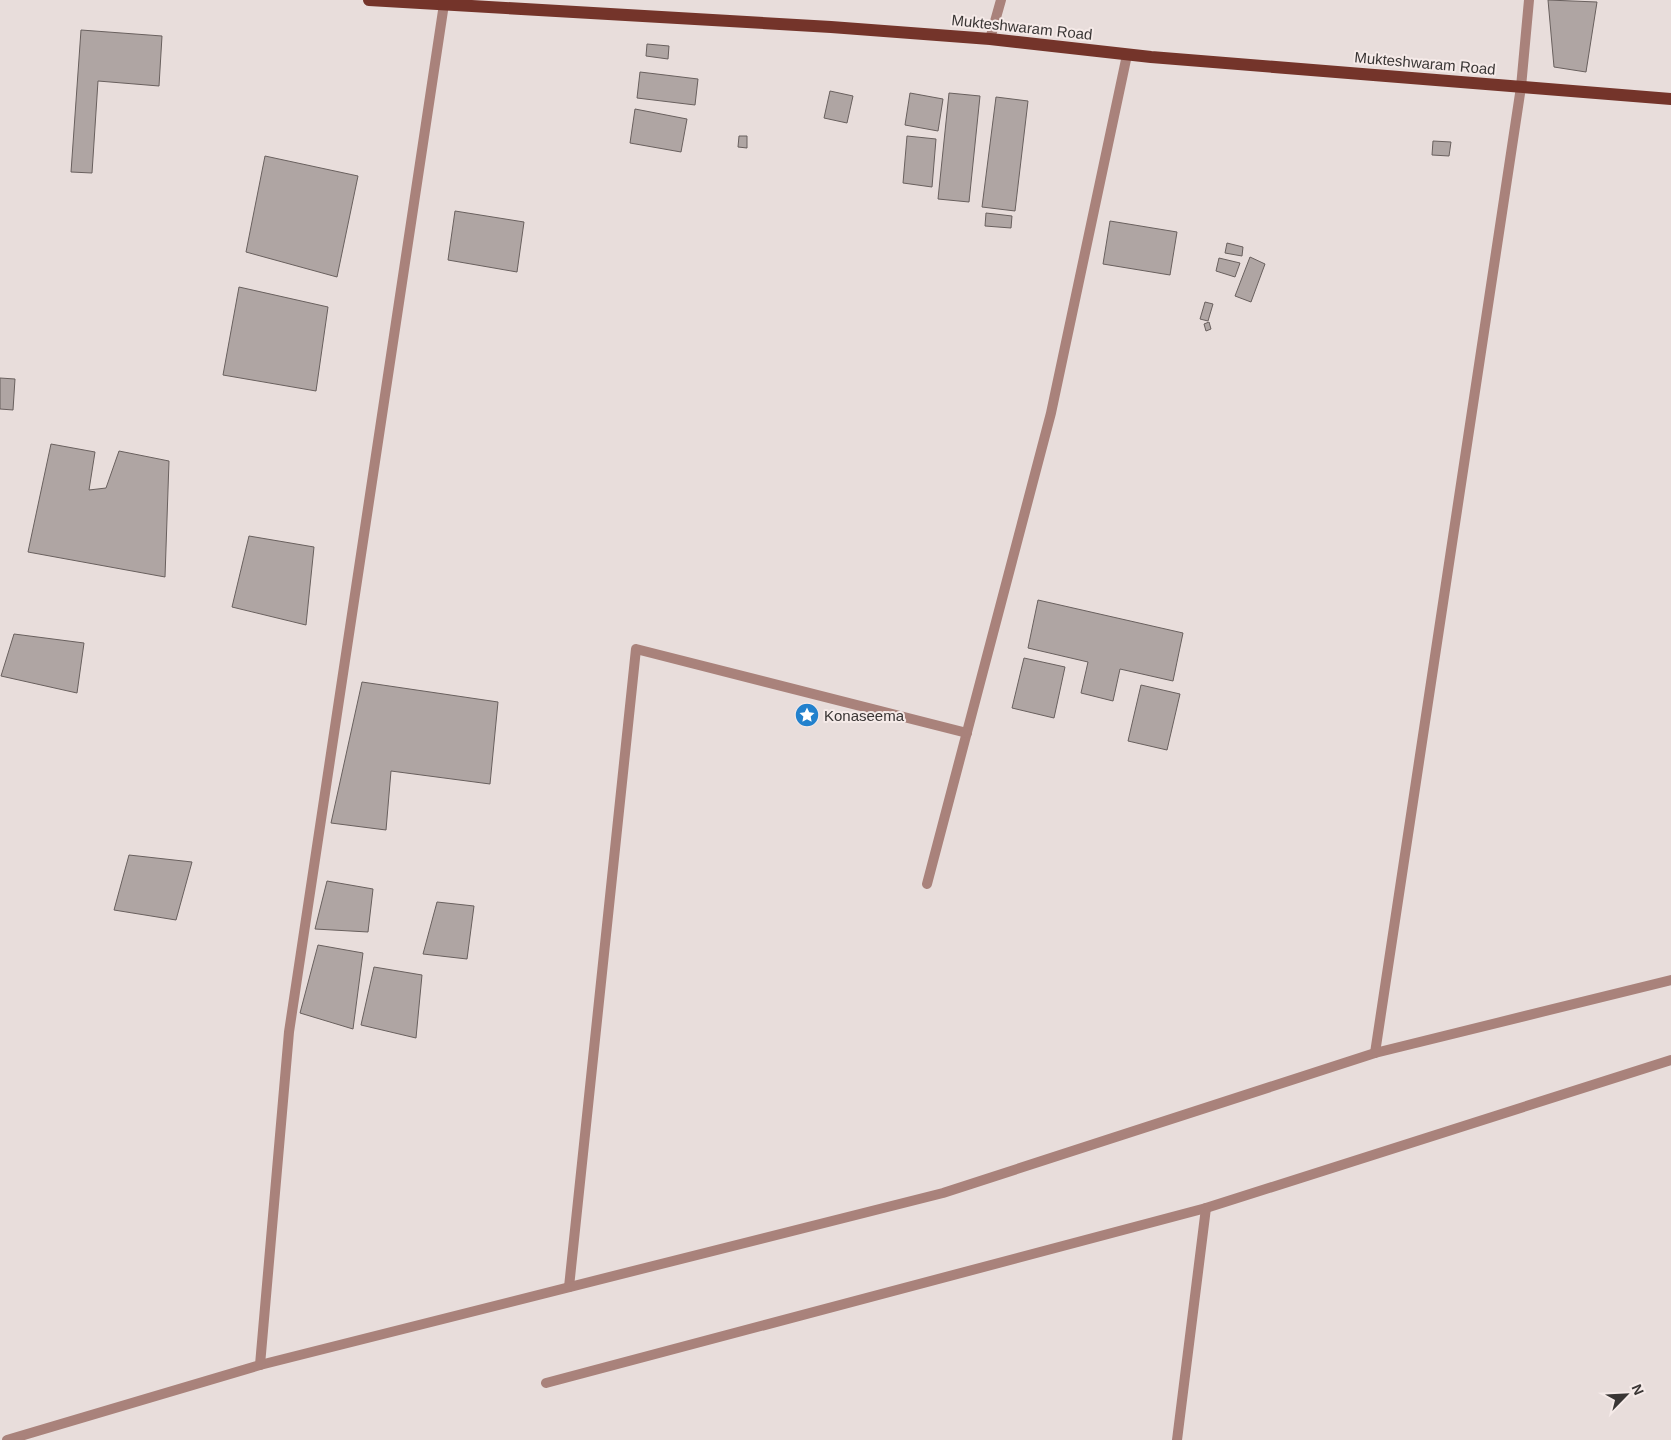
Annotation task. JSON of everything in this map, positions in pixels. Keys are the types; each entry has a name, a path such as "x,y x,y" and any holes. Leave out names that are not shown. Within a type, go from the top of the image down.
{"main road":[{"name":"Mukteshwaram Road","path":"369,0 832,27 990,39 1127,55 1671,99"}],"street":[{"path":"990,39 1002,0"},
{"path":"1375,1053 1521,87 1529,0"},
{"path":"260,1365 289,1032 444,4"},
{"path":"927,884 1050,413 1127,55"},
{"path":"569,1287 636,649 967,733"},
{"path":"7,1440 260,1365 943,1193 1375,1053 1671,980"},
{"path":"546,1382 1206,1208 1671,1060"},
{"path":"1177,1440 1206,1208"}],"building":[{"path":"1548,0 1597,2 1586,72 1554,67"},
{"path":"81,30 162,36 159,86 98,81 92,173 71,172"},
{"path":"647,44 669,46 668,59 646,56"},
{"path":"640,72 698,79 695,105 637,98"},
{"path":"830,91 853,96 847,123 824,118"},
{"path":"910,93 943,99 938,131 905,125"},
{"path":"949,93 980,96 969,202 938,199"},
{"path":"996,97 1028,101 1015,211 982,207"},
{"path":"635,109 687,119 681,152 630,143"},
{"path":"739,136 747,136 747,148 738,147"},
{"path":"907,136 936,139 932,187 903,183"},
{"path":"1433,141 1451,142 1449,156 1432,155"},
{"path":"265,156 358,176 337,277 246,252"},
{"path":"455,211 524,222 517,272 448,260"},
{"path":"986,213 1012,216 1011,228 985,226"},
{"path":"1110,221 1177,232 1170,275 1103,264"},
{"path":"1227,243 1243,247 1242,256 1225,253"},
{"path":"1250,257 1265,264 1251,302 1235,296"},
{"path":"1219,258 1240,263 1235,277 1216,271"},
{"path":"239,287 328,307 316,391 223,375"},
{"path":"1205,302 1213,304 1208,321 1200,319"},
{"path":"1209,322 1211,329 1206,331 1204,324"},
{"path":"0,378 15,379 13,410 0,409"},
{"path":"51,444 95,452 89,490 106,488 119,451 169,461 165,577 28,552"},
{"path":"249,536 314,547 306,625 232,607"},
{"path":"1038,600 1183,633 1173,681 1120,669 1113,701 1081,693 1088,662 1028,648"},
{"path":"14,634 84,643 77,693 1,676"},
{"path":"1024,658 1065,667 1054,718 1012,708"},
{"path":"362,682 498,702 490,784 391,771 386,830 331,823"},
{"path":"1141,685 1180,694 1167,750 1128,741"},
{"path":"129,855 192,862 176,920 114,910"},
{"path":"327,881 373,889 368,932 315,929"},
{"path":"437,902 474,906 467,959 423,954"},
{"path":"318,945 363,953 353,1029 300,1013"},
{"path":"374,967 422,975 416,1038 361,1025"}],"place":[{"name":"Konaseema","path":"807,715"}]}
